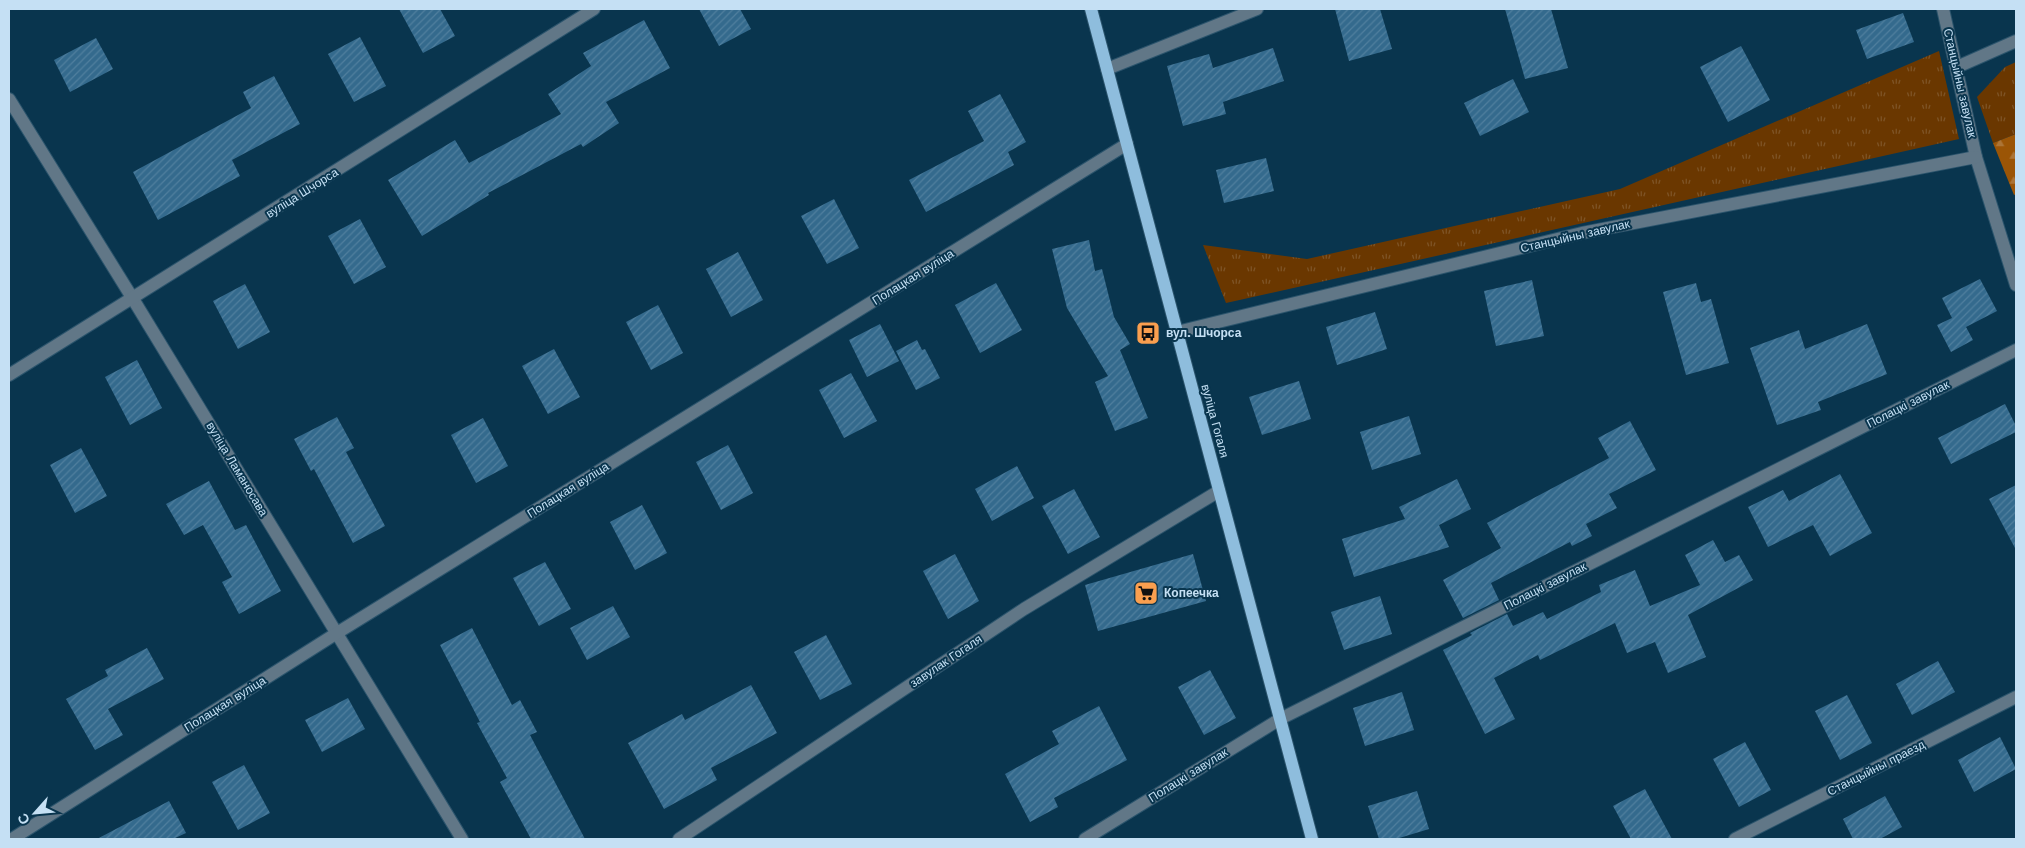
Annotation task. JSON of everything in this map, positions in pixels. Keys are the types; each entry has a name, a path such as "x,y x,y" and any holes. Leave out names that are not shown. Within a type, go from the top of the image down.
{"main road":[{"name":"вуліца Гогаля","path":"1091,9 1312,839"}],"street":[{"name":"вуліца Шчорса","path":"9,375 594,9"},
{"path":"1107,69 1257,9"},
{"name":"Станцыйны завулак","path":"1943,9 1976,157 2016,285"},
{"path":"1956,67 2016,41"},
{"name":"вуліца Ламаносава","path":"9,99 462,839"},
{"name":"Полацкая вуліца","path":"12,839 337,632 1127,144"},
{"name":"Станцыйны завулак","path":"1177,332 1582,233 1976,157"},
{"name":"Полацкі завулак","path":"1085,839 1280,718 2016,350"},
{"name":"завулак Гогаля","path":"679,839 1024,609 1219,491"},
{"name":"Станцыйны праезд","path":"1735,839 2016,697"}],"green space":[{"path":"1939,51 1959,139 1226,303 1203,245 1307,259 1620,189"},
{"path":"2016,62 2016,134 1993,143 1977,97 2005,67"},
{"path":"2016,134 2016,194 2014,195 1993,143"}],"building":[{"path":"399,9 440,9 455,36 423,53"},
{"path":"699,9 740,9 751,29 719,46"},
{"path":"1335,9 1380,9 1392,49 1349,61"},
{"path":"1505,9 1551,9 1568,68 1525,79"},
{"path":"1903,13 1914,42 1867,59 1856,30"},
{"path":"644,20 670,68 606,102 619,123 583,147 581,144 488,193 489,195 422,236 388,180 455,140 469,163 561,114 548,94 591,66 583,53"},
{"path":"360,37 386,86 354,102 328,54"},
{"path":"96,38 113,69 70,92 54,60"},
{"path":"1741,46 1770,100 1728,122 1700,67"},
{"path":"1273,48 1284,81 1223,102 1226,114 1183,126 1167,66 1209,54 1213,68"},
{"path":"274,76 300,124 232,160 240,176 158,220 133,172 251,108 243,92"},
{"path":"1513,79 1529,112 1480,136 1464,103"},
{"path":"1000,94 1026,142 1008,152 1014,165 926,212 909,180 984,141 968,111"},
{"path":"1266,158 1274,191 1224,203 1216,170"},
{"path":"834,199 859,248 827,264 801,216"},
{"path":"360,219 386,267 354,284 328,236"},
{"path":"1089,240 1095,271 1102,269 1114,317 1130,344 1120,350 1148,418 1115,431 1095,382 1108,376 1067,308 1052,249"},
{"path":"738,252 763,300 731,317 706,269"},
{"path":"1980,279 1997,311 1966,327 1973,340 1951,352 1937,325 1952,318 1942,298"},
{"path":"1532,280 1544,336 1496,346 1484,291"},
{"path":"996,283 1022,330 980,353 955,305"},
{"path":"1696,283 1701,302 1711,299 1729,363 1686,375 1663,292"},
{"path":"245,284 270,332 238,349 213,301"},
{"path":"658,305 683,353 651,370 626,322"},
{"path":"1375,312 1387,349 1337,365 1326,327"},
{"path":"880,324 899,361 867,377 849,340"},
{"path":"1867,324 1887,374 1818,402 1821,410 1777,425 1750,348 1799,330 1805,349"},
{"path":"917,340 922,350 925,349 940,378 916,390 896,351"},
{"path":"554,349 580,397 548,414 522,366"},
{"path":"137,360 162,408 130,425 105,377"},
{"path":"851,373 877,421 844,438 819,390"},
{"path":"1299,381 1311,419 1262,435 1249,397"},
{"path":"2005,404 2016,426 2016,432 1951,464 1938,438"},
{"path":"1409,416 1421,454 1372,470 1360,432"},
{"path":"337,417 354,448 346,452 385,526 353,543 314,469 311,471 294,439"},
{"path":"483,418 508,466 476,483 451,435"},
{"path":"1630,421 1656,470 1609,494 1617,508 1586,524 1592,536 1572,546 1570,542 1491,583 1499,600 1463,618 1443,580 1501,548 1487,523 1609,458 1598,438"},
{"path":"728,445 753,493 721,510 696,462"},
{"path":"81,448 107,496 75,513 50,465"},
{"path":"1017,466 1034,498 992,521 975,489"},
{"path":"1840,474 1872,533 1830,556 1813,525 1768,547 1748,507 1783,490 1789,501"},
{"path":"1457,479 1471,509 1439,525 1449,547 1354,577 1342,539 1405,519 1399,507"},
{"path":"209,481 235,530 246,525 281,591 239,614 222,582 232,577 203,525 184,535 166,504"},
{"path":"2016,485 2016,550 1989,499"},
{"path":"1074,489 1100,537 1068,554 1042,506"},
{"path":"642,505 667,553 635,570 610,522"},
{"path":"1713,540 1725,562 1739,555 1753,580 1688,615 1706,657 1668,673 1655,642 1627,653 1615,623 1540,660 1538,655 1494,678 1515,719 1485,734 1443,650 1472,635 1470,633 1507,614 1513,626 1543,612 1547,619 1601,592 1599,585 1635,570 1650,606 1700,585 1685,555"},
{"path":"955,554 979,601 948,619 923,571"},
{"name":"Копеечка","path":"1193,554 1206,601 1098,631 1085,585"},
{"path":"545,562 571,609 539,626 513,578"},
{"path":"1380,596 1392,634 1344,650 1331,612"},
{"path":"613,606 630,637 587,660 570,628"},
{"path":"472,628 512,705 520,700 537,732 530,735 585,839 531,839 500,782 507,778 477,723 480,722 440,645"},
{"path":"826,635 852,684 820,700 794,652"},
{"path":"147,648 164,679 108,709 123,735 95,750 66,699 108,676 105,670"},
{"path":"1938,661 1955,692 1912,715 1896,684"},
{"path":"1210,670 1236,718 1204,735 1178,687"},
{"path":"751,685 777,733 711,768 717,780 664,809 628,743 682,714 685,720"},
{"path":"1402,692 1414,730 1365,746 1353,708"},
{"path":"1847,695 1872,743 1840,760 1815,711"},
{"path":"348,698 365,729 322,752 305,720"},
{"path":"1099,706 1127,760 1054,798 1058,807 1030,822 1005,774 1059,744 1052,731"},
{"path":"2000,737 2016,769 1974,792 1958,760"},
{"path":"1745,742 1771,790 1739,807 1713,759"},
{"path":"244,765 270,813 238,830 212,782"},
{"path":"1645,789 1672,839 1631,839 1613,806"},
{"path":"1417,791 1429,829 1396,839 1379,839 1368,806"},
{"path":"1885,796 1902,827 1880,839 1853,839 1843,819"},
{"path":"169,801 186,833 173,839 97,839"}],"place":[{"name":"вул. Шчорса","path":"1148,333"},
{"name":"Копеечка","path":"1146,593"}]}
